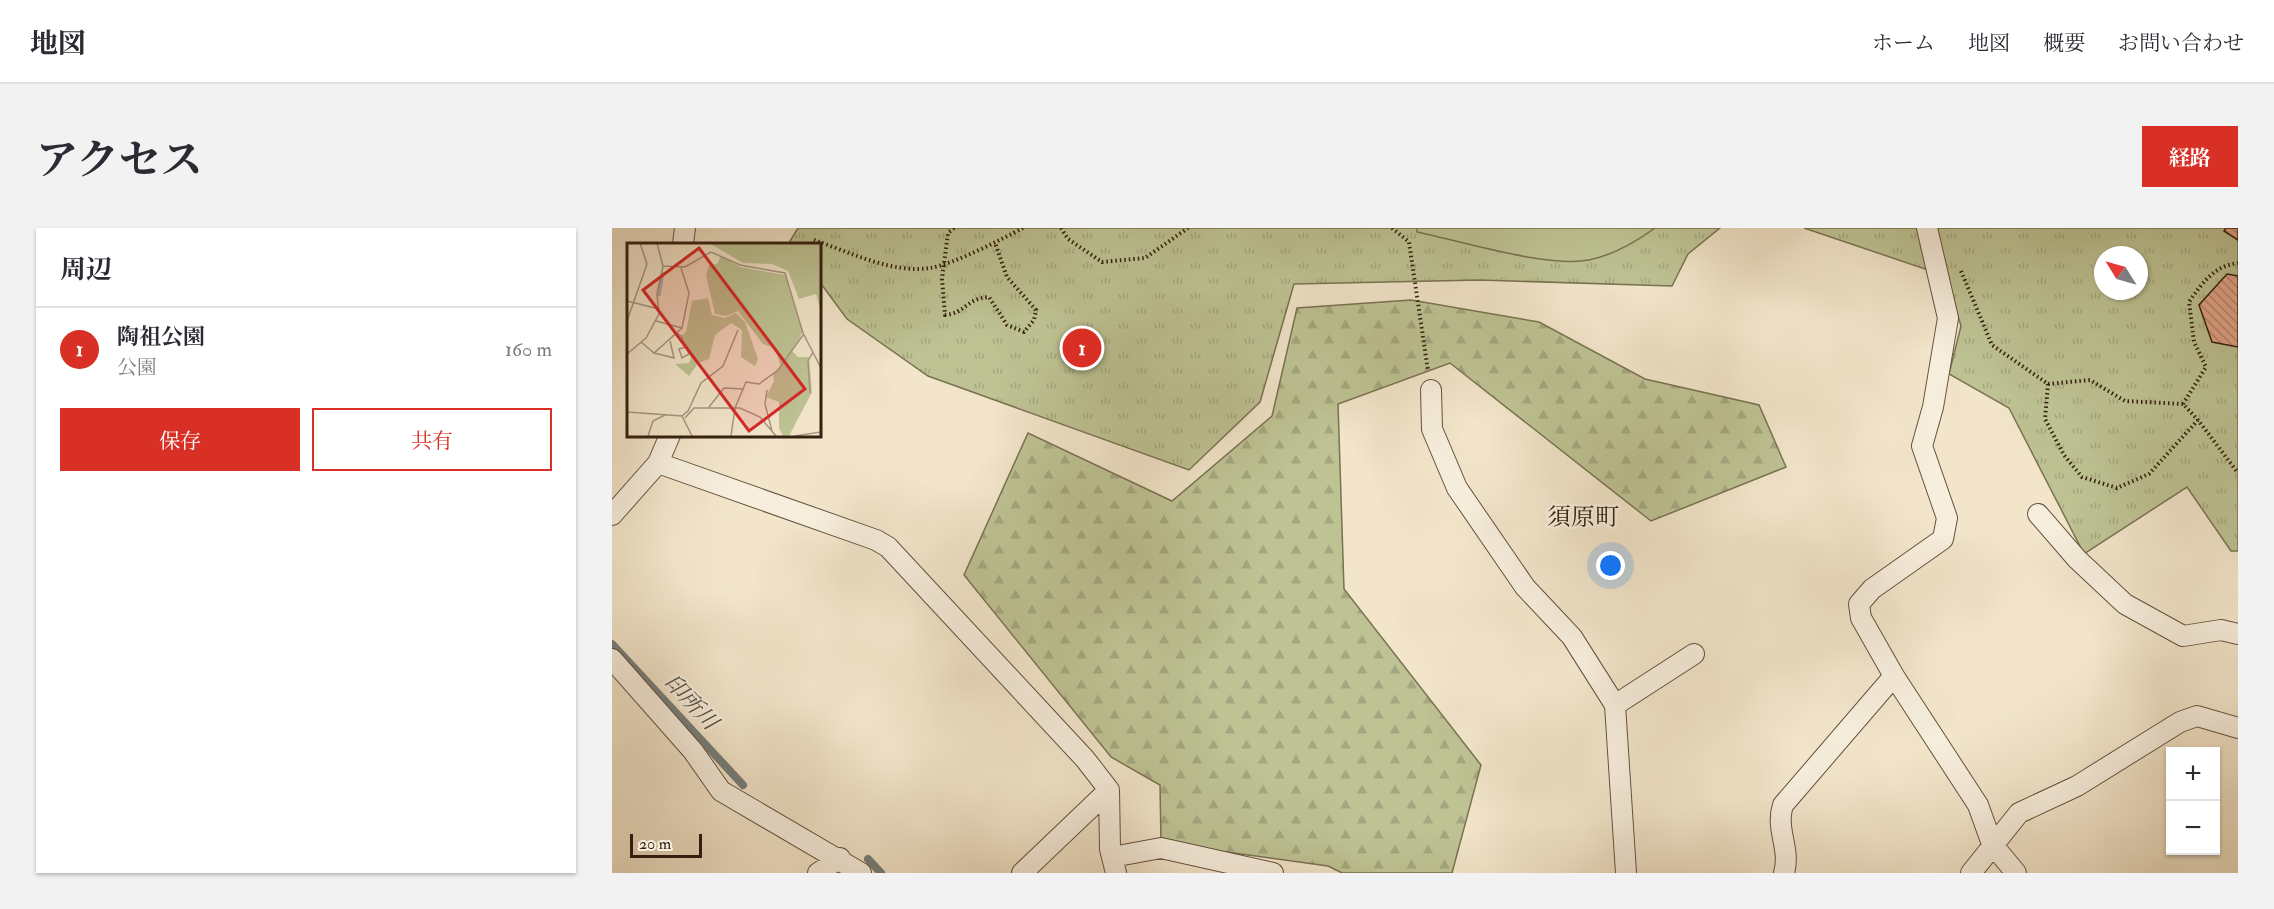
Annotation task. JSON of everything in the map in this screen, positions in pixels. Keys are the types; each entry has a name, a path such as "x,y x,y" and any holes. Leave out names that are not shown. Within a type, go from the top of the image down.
{"street":[{"path":"683,243 685,228"},
{"path":"1927,228 1948,318 1933,408 1922,446 1947,518 1943,539 1872,589 1859,604 1861,618 1894,676 1978,805 1992,844 2016,873"},
{"path":"1431,390 1432,429 1457,488 1525,587 1572,637 1615,705 1626,873"},
{"path":"612,515 658,463 670,436"},
{"path":"658,463 876,540 888,547 1085,759 1108,790 1114,865 1161,848 1267,872"},
{"path":"2038,514 2077,559 2125,604 2183,636 2221,630 2238,634"},
{"path":"1615,705 1694,654"},
{"path":"612,659 693,751 721,791 840,858 861,873"},
{"path":"1784,873 1788,859 1779,819 1783,805 1894,676"},
{"path":"1971,873 2019,813 2077,786 2181,722 2197,716 2238,728"},
{"path":"1022,873 1108,790"},
{"path":"818,873 840,858"}],"path":[{"path":"954,228 948,233 942,279 945,315 955,314 975,298 989,297 1007,325 1024,332 1034,320 1036,310 1007,277 995,243"},
{"path":"814,240 896,267 930,268 995,243 1023,228"},
{"path":"1061,228 1068,239 1102,262 1144,258 1188,228"},
{"path":"1392,228 1409,242 1431,390"},
{"path":"2183,404 2206,366 2194,342 2189,302 2206,278 2226,264 2238,262"},
{"path":"1937,266 1958,264 1992,345 2048,384 2090,380 2125,401 2183,404 2238,473"},
{"path":"2048,384 2045,419 2064,455 2082,477 2117,488 2149,474 2198,420"}],"green space":[{"path":"798,228 1720,228 1688,254 1672,286 1480,280 1294,284 1260,402 1189,470 928,376 847,319 820,282 820,243 791,243 790,241"},
{"path":"1417,228 1655,228 1607,255 1589,260 1572,261 1528,257 1504,252 1417,232"},
{"path":"1804,228 2238,228 2238,551 2231,551 2187,487 2084,554 2009,408 1949,374 1961,326 1946,276"},
{"path":"1411,300 1539,322 1645,379 1759,405 1786,467 1651,521 1450,363 1338,404 1344,589 1481,765 1452,873 1342,873 1328,866 1161,843 1160,785 1111,757 964,575 1028,433 1172,501 1272,416 1297,308"}],"building":[{"path":"2226,228 2238,228 2238,240 2224,231"},
{"path":"2227,274 2238,276 2238,347 2212,342 2199,305"}],"waterway":[{"name":"印所川","path":"612,644 743,785"},
{"name":"印所川","path":"868,859 881,873"}],"place":[{"name":"陶祖公園","path":"1082,348"}],"district":[{"name":"須原町","path":"1583,517"}]}
